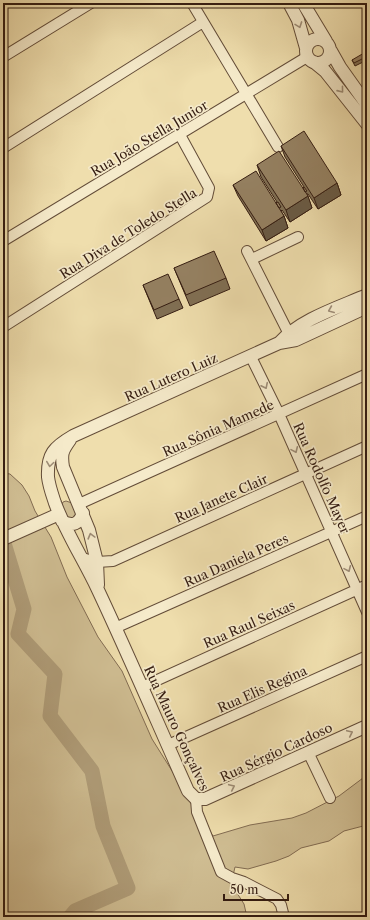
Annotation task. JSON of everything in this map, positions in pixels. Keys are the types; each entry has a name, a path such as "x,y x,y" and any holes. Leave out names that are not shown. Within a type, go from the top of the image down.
{"street":[{"path":"3,57 91,3"},
{"path":"192,3 278,146"},
{"path":"289,3 298,20 309,56 325,71 367,124"},
{"path":"303,3 340,67 367,105"},
{"path":"3,148 203,22"},
{"path":"319,38 328,46 330,54 326,61 318,63 309,56 310,41 319,38"},
{"name":"Rua João Stella Junior","path":"3,242 309,56"},
{"name":"Rua Diva de Toledo Stella","path":"3,327 201,203 207,197 209,188 180,135"},
{"path":"290,337 249,255 298,237"},
{"name":"Rua Lutero Luiz","path":"59,514 49,482 49,462 52,452 60,443 251,357 290,337 322,314 367,295"},
{"name":"Rua Lutero Luiz","path":"290,337 367,307"},
{"name":"Rua Rodolfo Mayer","path":"251,357 279,414 367,612"},
{"name":"Rua Sônia Mamede","path":"79,505 367,374"},
{"path":"73,436 63,449 61,457 63,467 89,530 97,562 98,589"},
{"name":"Rua Janete Clair","path":"82,558 97,562 113,561 367,446"},
{"path":"64,496 70,496 79,505 80,520 75,524 68,524 59,514 60,500 64,496"},
{"path":"3,539 59,514"},
{"name":"Rua Mauro Gonçalves","path":"59,514 98,589 188,791 196,799 197,812 221,872 277,899 281,905 284,917"},
{"name":"Rua Daniela Peres","path":"115,628 367,516"},
{"name":"Rua Raul Seixas","path":"142,687 367,585"},
{"name":"Rua Elis Regina","path":"168,745 367,656"},
{"name":"Rua Sérgio Cardoso","path":"196,799 205,800 367,726"},
{"path":"308,752 330,798"}],"shaded area":[{"path":"3,473 10,474 22,485 29,496 35,511 51,537 67,577 98,637 122,671 152,739 213,836 250,825 292,818 306,813 339,796 367,775 367,825 344,831 329,841 301,848 289,856 276,861 248,869 235,867 232,880 237,893 244,904 247,917 3,917"},
{"path":"66,501 72,503 77,517 66,519 61,506 63,502"}],"building":[{"path":"364,53 366,57 354,63 352,60"},
{"path":"304,131 337,183 314,198 281,146"},
{"path":"279,151 308,196 286,210 257,165"},
{"path":"256,171 284,216 262,230 233,185"},
{"path":"367,173 367,182 363,175"},
{"path":"278,202 281,207 279,208 276,203"},
{"path":"214,251 226,278 186,295 174,268"},
{"path":"168,274 179,299 154,310 143,285"}],"waterway":[{"path":"3,540 24,609 18,634 55,674 50,716 92,771 103,826 128,888 75,911 70,917"}]}
